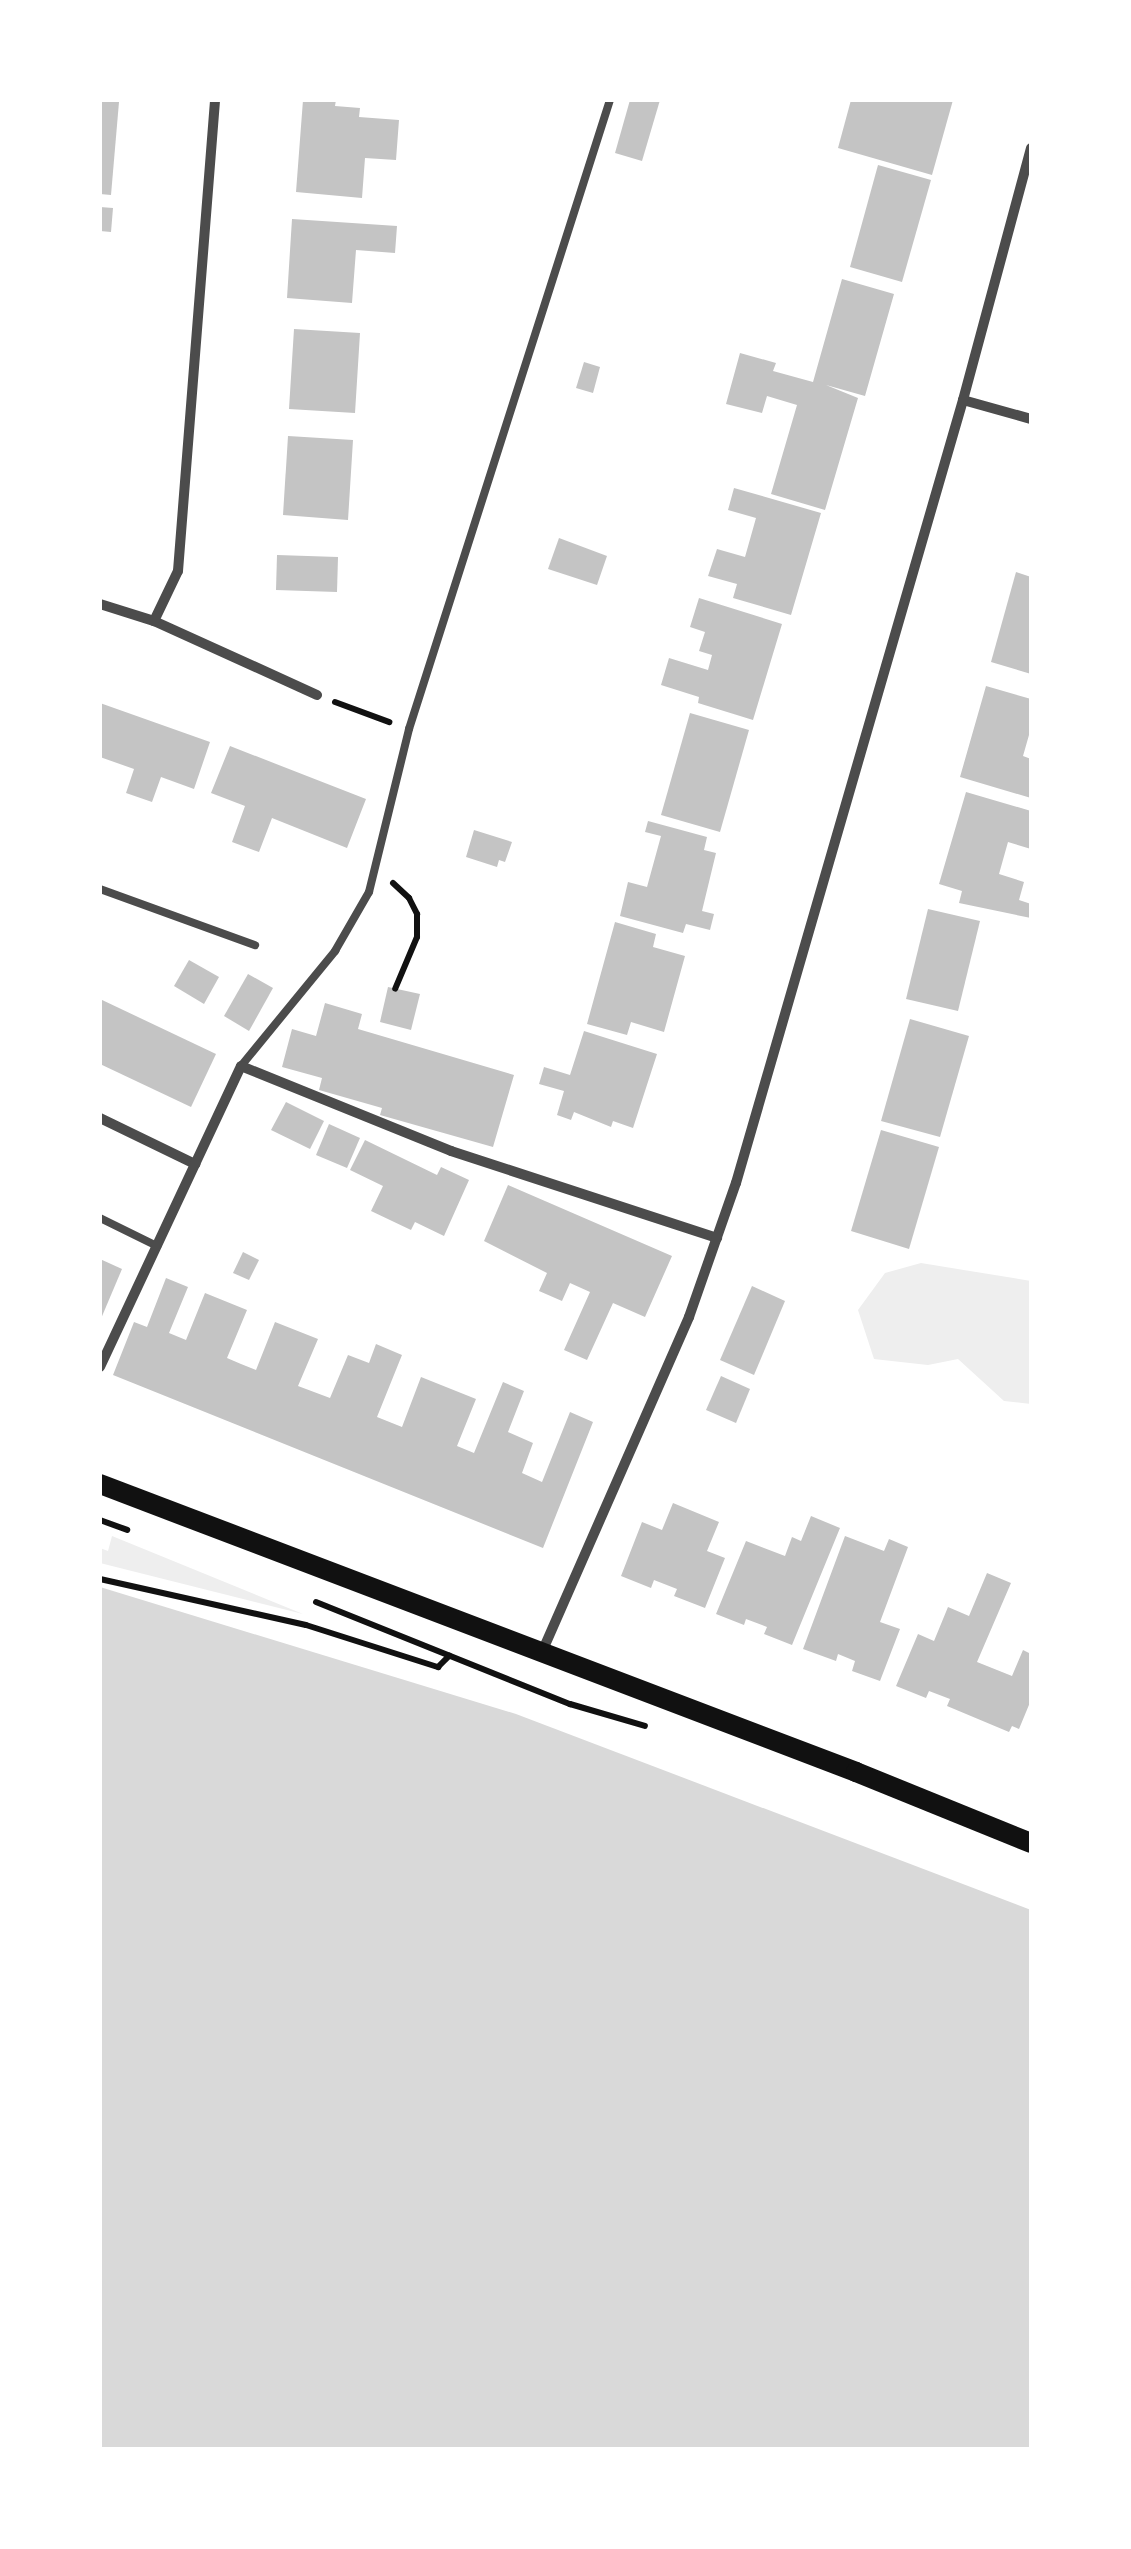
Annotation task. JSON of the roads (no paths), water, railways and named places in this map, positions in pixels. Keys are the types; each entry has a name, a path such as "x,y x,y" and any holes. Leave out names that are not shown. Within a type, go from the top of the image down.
{"main road":[{"path":"100,1484 856,1772 1031,1843"}],"street":[{"path":"154,621 178,571 215,100"},
{"path":"541,1654 689,1317 717,1238 963,400 1031,148"},
{"path":"963,400 1031,419"},
{"path":"100,604 154,621 316,695"},
{"path":"100,1367 241,1066 451,1151 717,1238"},
{"path":"100,1118 195,1164"}],"lane":[{"path":"241,1066 334,950 368,892 409,730 610,100"},
{"path":"100,889 255,946"},
{"path":"100,1218 157,1246"}]}
